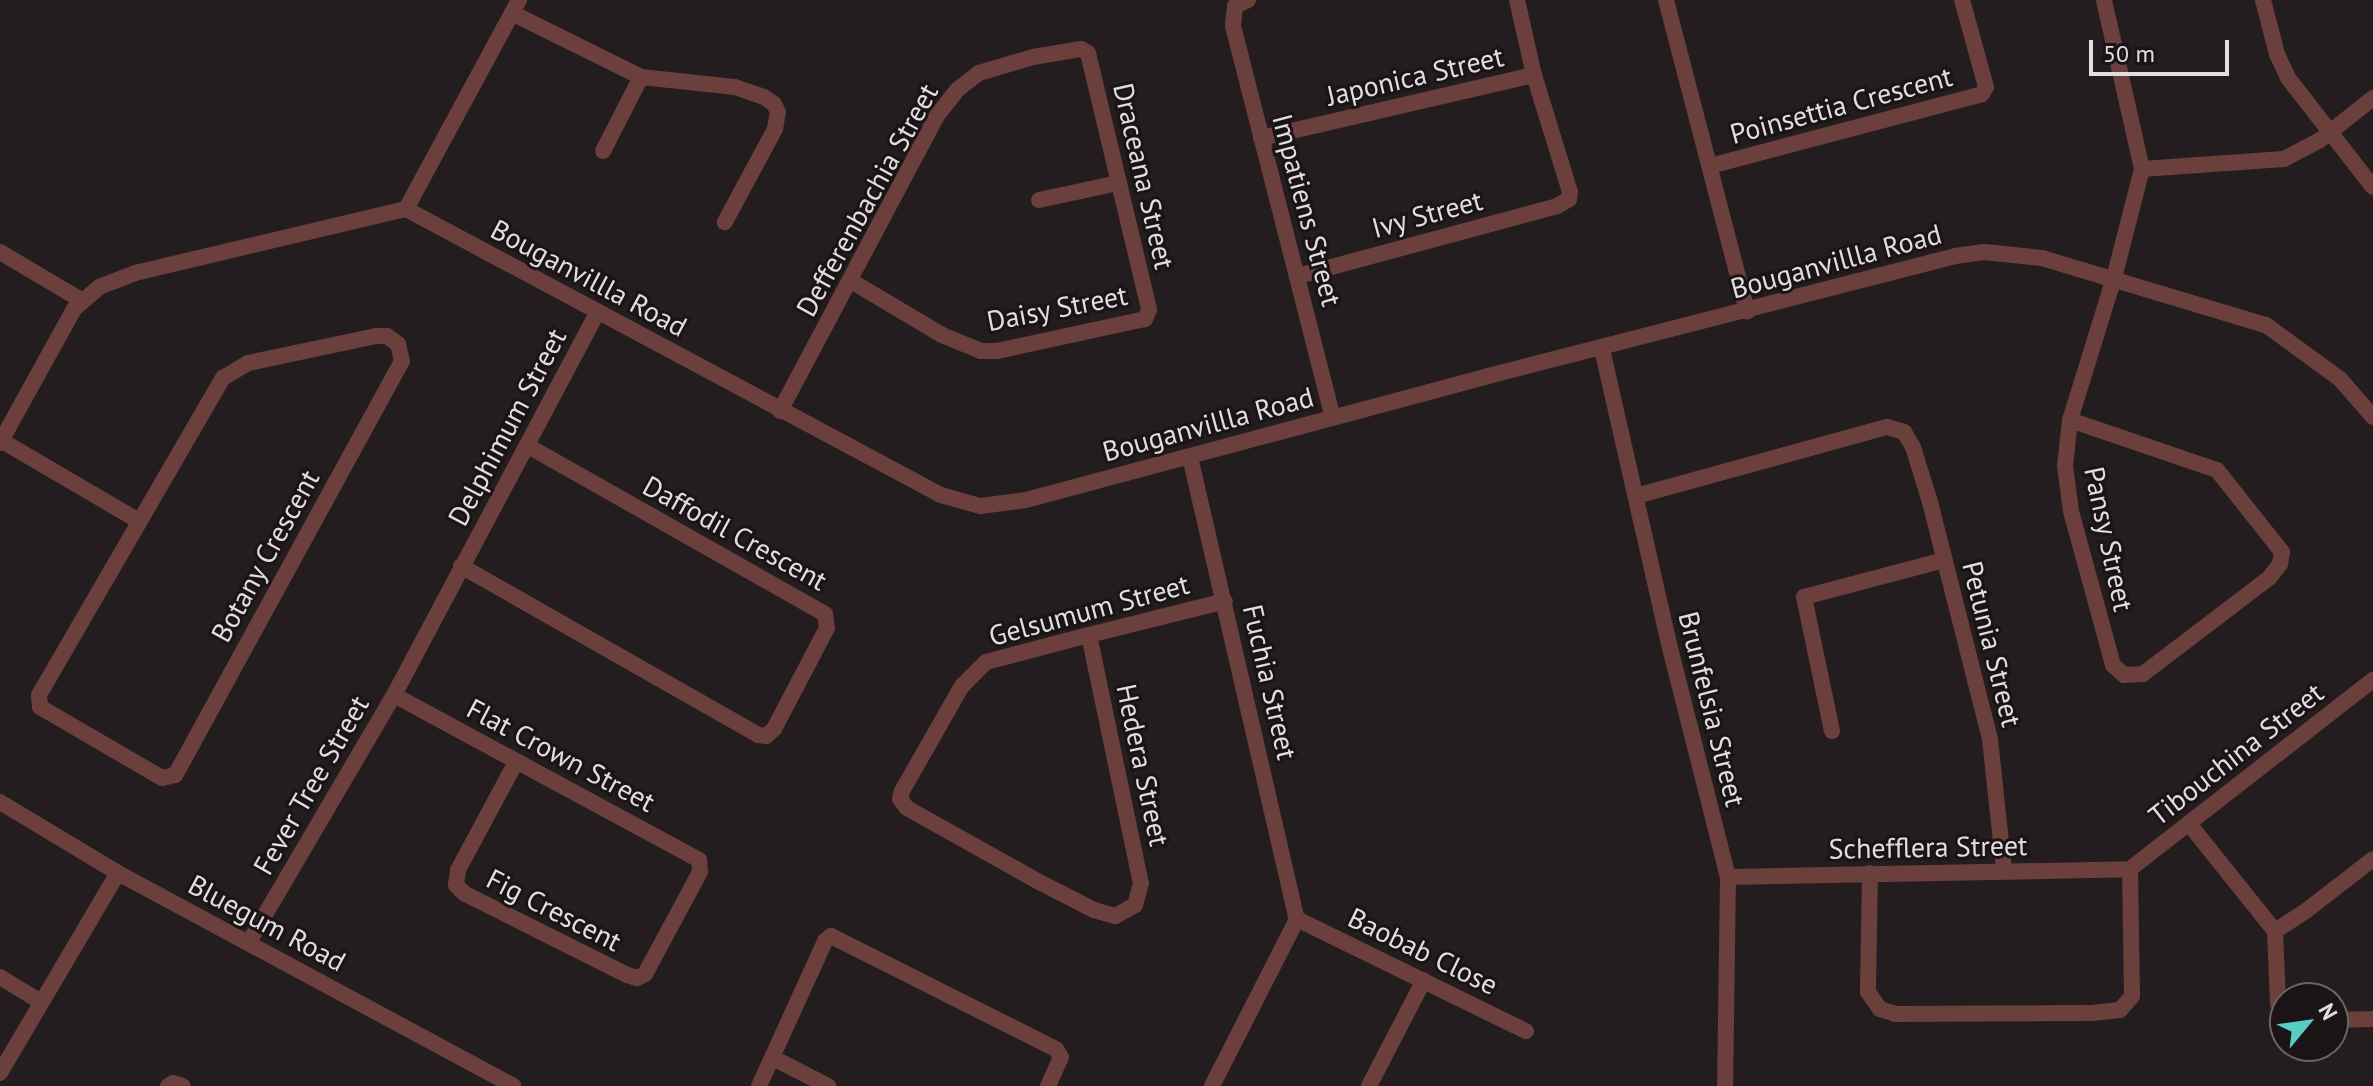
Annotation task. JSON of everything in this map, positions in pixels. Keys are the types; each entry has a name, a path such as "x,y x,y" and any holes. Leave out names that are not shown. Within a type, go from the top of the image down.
{"street":[{"name":"Impatiens Street","path":"1248,0 1235,6 1232,15 1333,417"},
{"path":"1517,0 1534,75"},
{"path":"1666,0 1747,312"},
{"name":"Poinsettia Crescent","path":"1710,166 1982,94 1986,87 1962,0"},
{"path":"2104,0 2142,169 2284,159 2329,133 2373,98"},
{"path":"2263,0 2277,54 2288,78 2373,187"},
{"path":"139,521 1,442 81,300 99,287 135,273 406,209 516,6 641,77 735,87 756,93 774,104 778,112 775,129 725,222"},
{"name":"Draceana Street","path":"1083,50 1090,55 1149,310 1147,317"},
{"name":"Defferenbachia Street","path":"780,411 936,117 957,90 968,79 989,70 1033,57 1083,50"},
{"name":"Japonica Street","path":"1261,138 1534,75"},
{"name":"Ivy Street","path":"1298,276 1557,206 1569,199 1570,192 1534,75"},
{"path":"603,151 641,77"},
{"name":"Pansy Street","path":"2070,420 2217,470 2227,477 2282,552 2280,564 2269,578 2153,668 2129,677 2117,671 2110,658 2071,511 2065,466 2070,420 2114,278 2142,169"},
{"path":"1039,200 1118,183"},
{"name":"Bouganvillla Road","path":"406,209 941,495 980,506 1026,500 1333,417 1955,256 1984,252 2025,254 2232,312 2279,331 2340,379 2373,417"},
{"path":"0,252 81,300"},
{"name":"Daisy Street","path":"851,281 942,335 981,351 1010,349 1138,322 1147,317"},
{"name":"Delphimum Street","path":"394,695 598,312"},
{"name":"Botany Crescent","path":"376,336 387,336 398,344 402,361 177,772 168,779 45,711 38,702 139,521 216,387 230,372 248,363 376,336"},
{"name":"Brunfelsia Street","path":"1602,349 1677,681 1728,877 1725,1086"},
{"name":"Petunia Street","path":"1636,496 1887,427 1900,429 1907,435 1944,560 1992,751 2004,871"},
{"name":"Daffodil Crescent","path":"461,566 758,735 766,736 774,729 827,628 825,614 526,445"},
{"name":"Fuchia Street","path":"1190,457 1297,919"},
{"path":"1832,731 1804,597 1944,560"},
{"name":"Gelsumum Street","path":"1135,905 1115,916 1094,910 907,808 900,801 902,791 962,686 977,668 996,658 1225,601"},
{"name":"Hedera Street","path":"1089,635 1141,883 1135,905"},
{"name":"Tibouchina Street","path":"2130,869 2373,680"},
{"name":"Flat Crown Street","path":"394,695 695,857 701,864"},
{"name":"Fever Tree Street","path":"249,942 394,695"},
{"name":"Fig Crescent","path":"516,762 456,875 455,883 465,894 637,978 650,969 701,864"},
{"name":"Bluegum Road","path":"0,802 118,873 513,1086"},
{"path":"2190,825 2275,931 2279,982"},
{"path":"2275,931 2373,859"},
{"path":"1870,873 1868,992 1880,1009 1895,1014 2092,1013 2120,1010 2132,996 2130,869"},
{"name":"Schefflera Street","path":"1728,877 2130,869"},
{"path":"0,1073 118,873"},
{"path":"1212,1086 1297,919"},
{"name":"Baobab Close","path":"1297,919 1526,1031"},
{"path":"759,1086 825,941 831,936 1051,1046 1061,1057 1048,1086"},
{"path":"0,977 41,1002"},
{"path":"1369,1086 1424,980"},
{"path":"2349,1020 2373,1019"},
{"path":"773,1058 828,1086"},
{"path":"168,1086 183,1086"}]}
